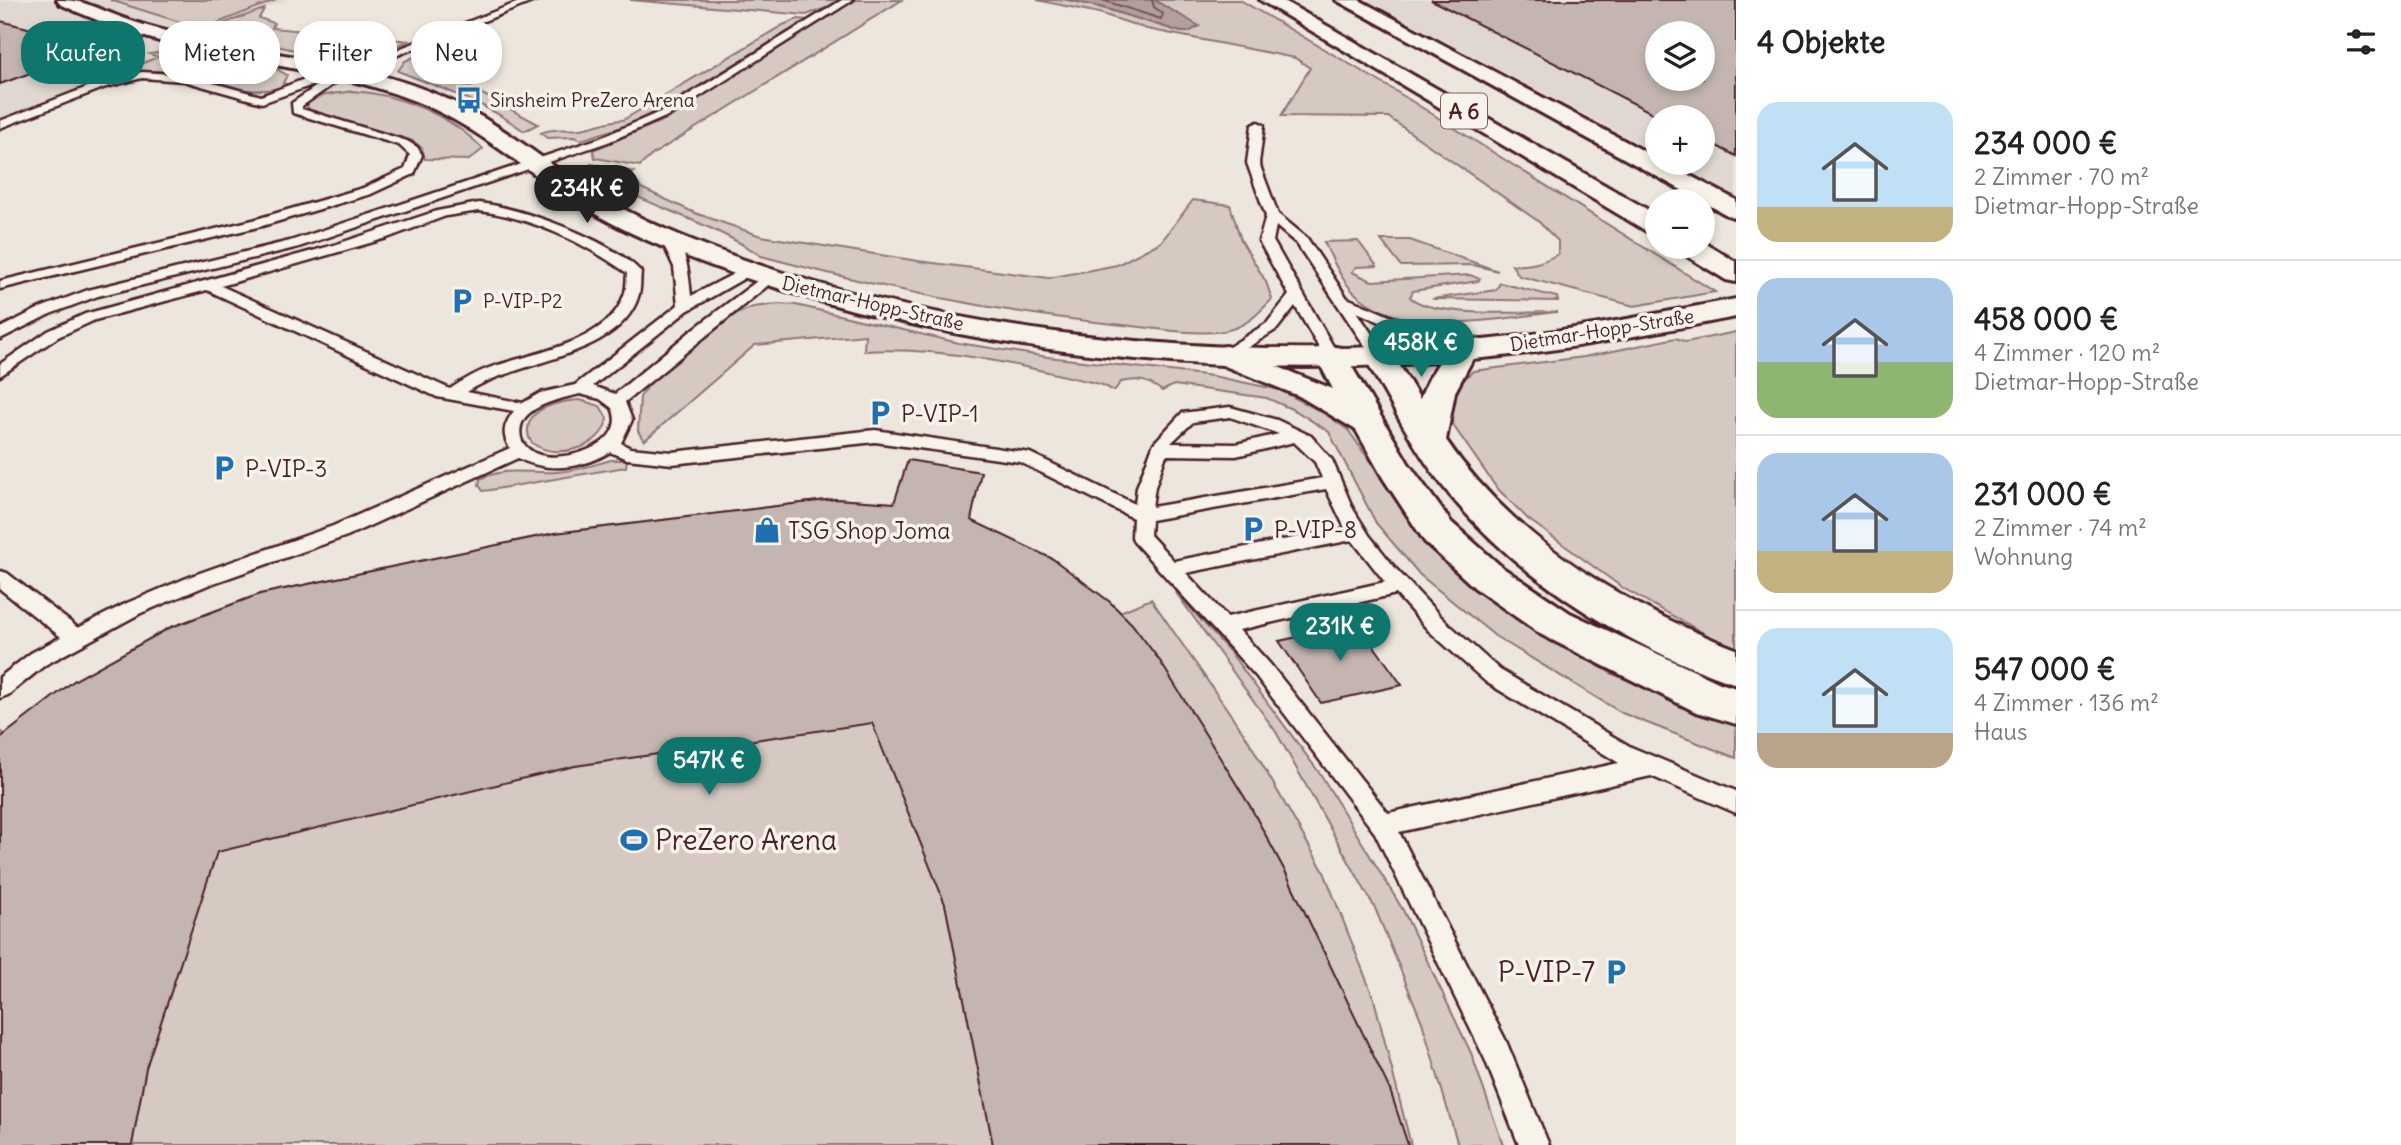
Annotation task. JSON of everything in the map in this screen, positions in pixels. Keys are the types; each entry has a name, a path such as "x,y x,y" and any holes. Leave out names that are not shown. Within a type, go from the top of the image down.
{"main road":[{"name":"Dietmar-Hopp-Straße","path":"66,0 129,26 294,63"},
{"name":"A 6","path":"1269,0 1645,219"},
{"name":"A 6","path":"1310,0 1624,174"},
{"path":"1345,0 1721,220"},
{"name":"Dietmar-Hopp-Straße","path":"380,84 441,104 484,126 612,214 670,241 760,275 859,304 965,326 1090,345 1226,355 1378,355 1462,351 1605,333 1736,308"},
{"path":"1712,259 1736,274"},
{"path":"1430,439 1435,398 1442,377 1462,351"},
{"path":"1226,355 1310,389 1368,424"},
{"path":"1330,355 1395,470 1438,532 1489,578 1556,624 1711,699 1736,706"},
{"path":"1378,355 1462,486 1500,526 1551,567 1621,613 1703,655 1736,667"}],"lane":[{"path":"397,52 533,0"},
{"path":"0,334 46,311 93,293 294,244 604,140 666,113 848,0"},
{"path":"0,125 114,81 144,74 169,75 262,100 301,84"},
{"path":"0,285 280,217 366,191 400,177 414,165 416,155 413,149 404,143 296,109 301,100 329,84"},
{"path":"1258,125 1253,163 1272,216 1308,249 1378,355"},
{"path":"0,372 53,334 86,319 308,258 451,212 482,207 500,209 585,242 620,260 634,272 635,285 622,313 595,334 565,352 500,369 476,379 453,395"},
{"path":"1272,216 1266,242 1330,355"},
{"path":"670,241 681,267 685,306"},
{"path":"1270,250 1308,249"},
{"path":"580,389 685,306 720,283 760,275"},
{"path":"616,401 760,275"},
{"path":"208,285 362,358 453,395 523,408"},
{"path":"1226,355 1272,326 1297,294"},
{"path":"1343,301 1394,323 1494,347"},
{"path":"615,363 624,373 649,372"},
{"path":"580,389 601,393 616,401 623,410 624,422 619,434 609,445 578,460 553,463 536,460 517,451 510,438 510,427 523,408 545,396 580,389"},
{"path":"1534,1145 1496,1051 1383,825 1263,670 1141,537 1146,487 1163,443 1188,417 1230,412 1271,424 1305,440 1323,460 1357,532 1400,586 1436,625 1493,676 1623,754 1736,802"},
{"path":"609,445 627,453 672,458 875,436 1024,457 1142,515 1333,482"},
{"path":"1160,449 1236,450 1295,436"},
{"path":"0,689 38,659 134,608 201,580 340,531 517,451"},
{"path":"1170,569 1357,532"},
{"path":"0,578 75,638"},
{"path":"1223,626 1400,586"},
{"path":"1383,825 1652,766"}],"shaded area":[{"path":"0,0 287,0 230,21 159,21 159,59 145,64 145,21 21,21 21,84 94,84 0,120"},
{"path":"110,0 276,0 222,21 177,21"},
{"path":"630,0 902,0 652,155 640,166 595,158 593,150 669,118 830,11 823,9 806,15"},
{"path":"1037,0 1068,0 1092,5 1181,32 1198,26 1154,0 1240,0 1394,90 1645,248 1645,259 1663,259 1715,292 1634,306 1519,276 1512,265 1536,263 1558,254 1558,241 1538,221 1388,117 1281,116 1310,68 1295,58 1147,29 1099,13"},
{"path":"1367,0 1736,0 1736,197 1697,175 1715,175 1715,105 1645,105 1645,147"},
{"path":"264,9 259,18 268,21 230,21"},
{"path":"798,19 807,20 661,109 628,125 581,140 574,137 547,138 541,133 580,129 623,120 783,25"},
{"path":"280,29 294,30 294,50 280,47"},
{"path":"397,40 410,41 397,45"},
{"path":"159,52 159,71 145,72 145,62 158,57 150,54"},
{"path":"411,58 411,76 398,71 405,61"},
{"path":"280,71 287,75 283,83 291,85 271,90 236,88 222,84 280,84"},
{"path":"432,84 460,84 471,88 538,124 524,131 479,104"},
{"path":"352,91 387,96 423,108 456,126 483,149 469,160 425,159 422,148 413,141 311,111 307,107 309,101 320,96"},
{"path":"591,164 634,172 631,175 641,188 695,213 761,236 1049,278 1117,265 1161,242 1193,200 1230,205 1241,240 1266,282 1272,299 1256,315 1239,326 1224,331 1200,333 1031,314 940,298 761,256 720,232 611,184 590,172"},
{"path":"1381,240 1410,240 1498,271 1473,265 1401,266"},
{"path":"1358,241 1377,266 1356,267 1352,272 1372,281 1470,275 1480,279 1413,291 1410,297 1421,304 1458,311 1557,312 1481,321 1428,322 1379,309 1358,296 1347,285 1324,242"},
{"path":"1500,283 1557,297 1558,301 1432,299 1496,290"},
{"path":"796,305 959,343 1048,357 1213,376 1280,390 1324,413 1348,430 1423,535 1540,633 1613,674 1736,725 1736,758 1622,713 1495,636 1420,575 1376,523 1329,432 1296,411 1267,398 1174,385 1162,391 1152,384 1138,380 1121,382 1114,391 1103,385 984,359 894,350 864,351 865,335 755,345 644,441 638,431 640,397 652,381 734,315 753,307"},
{"path":"1736,332 1736,651 1623,588 1528,519 1496,487 1455,428 1447,409 1450,393 1473,371 1584,357 1676,338 1686,342"},
{"path":"580,400 600,406 607,418 598,437 568,451 545,449 532,442 528,431 533,416 555,404"},
{"path":"611,460 627,460 626,467 483,491 479,485 480,479 499,473 564,471"},
{"name":"PreZero Arena","path":"835,499 908,504 985,527 1053,559 1120,612 1151,599 1247,738 1324,872 1374,999 1411,1145 0,1145 0,731 5,734 169,628 260,594 555,533"},
{"path":"1174,590 1230,652 1321,775 1403,910 1471,1053 1503,1145 1458,1145 1422,1022 1375,908 1276,732"}],"water":[{"path":"1068,0 1154,0 1199,26 1189,32 1181,32 1104,8"}],"building":[{"path":"1431,0 1736,0 1736,156 1715,145 1715,105 1645,105 1645,109"},
{"path":"0,21 21,26 21,76 0,84"},
{"name":"PreZero Arena","path":"908,460 981,472 971,520 1053,559 1110,602 1132,624 1160,661 1250,806 1286,873 1390,1090 1408,1145 993,1145 945,904 872,723 575,766 217,852 146,1068 132,1145 0,1145 0,738 75,680 169,628 260,594 555,533 835,499 894,503"},
{"path":"1358,624 1402,685 1321,703 1279,641"}],"place":[{"name":"Sinsheim PreZero Arena","path":"469,100"},
{"name":"P-VIP-P2","path":"462,301"},
{"name":"P-VIP-1","path":"880,413"},
{"name":"P-VIP-3","path":"224,468"},
{"name":"P-VIP-8","path":"1253,529"},
{"name":"TSG Shop Joma","path":"767,530"},
{"name":"PreZero Arena","path":"634,840"},
{"name":"P-VIP-7","path":"1616,972"}]}
